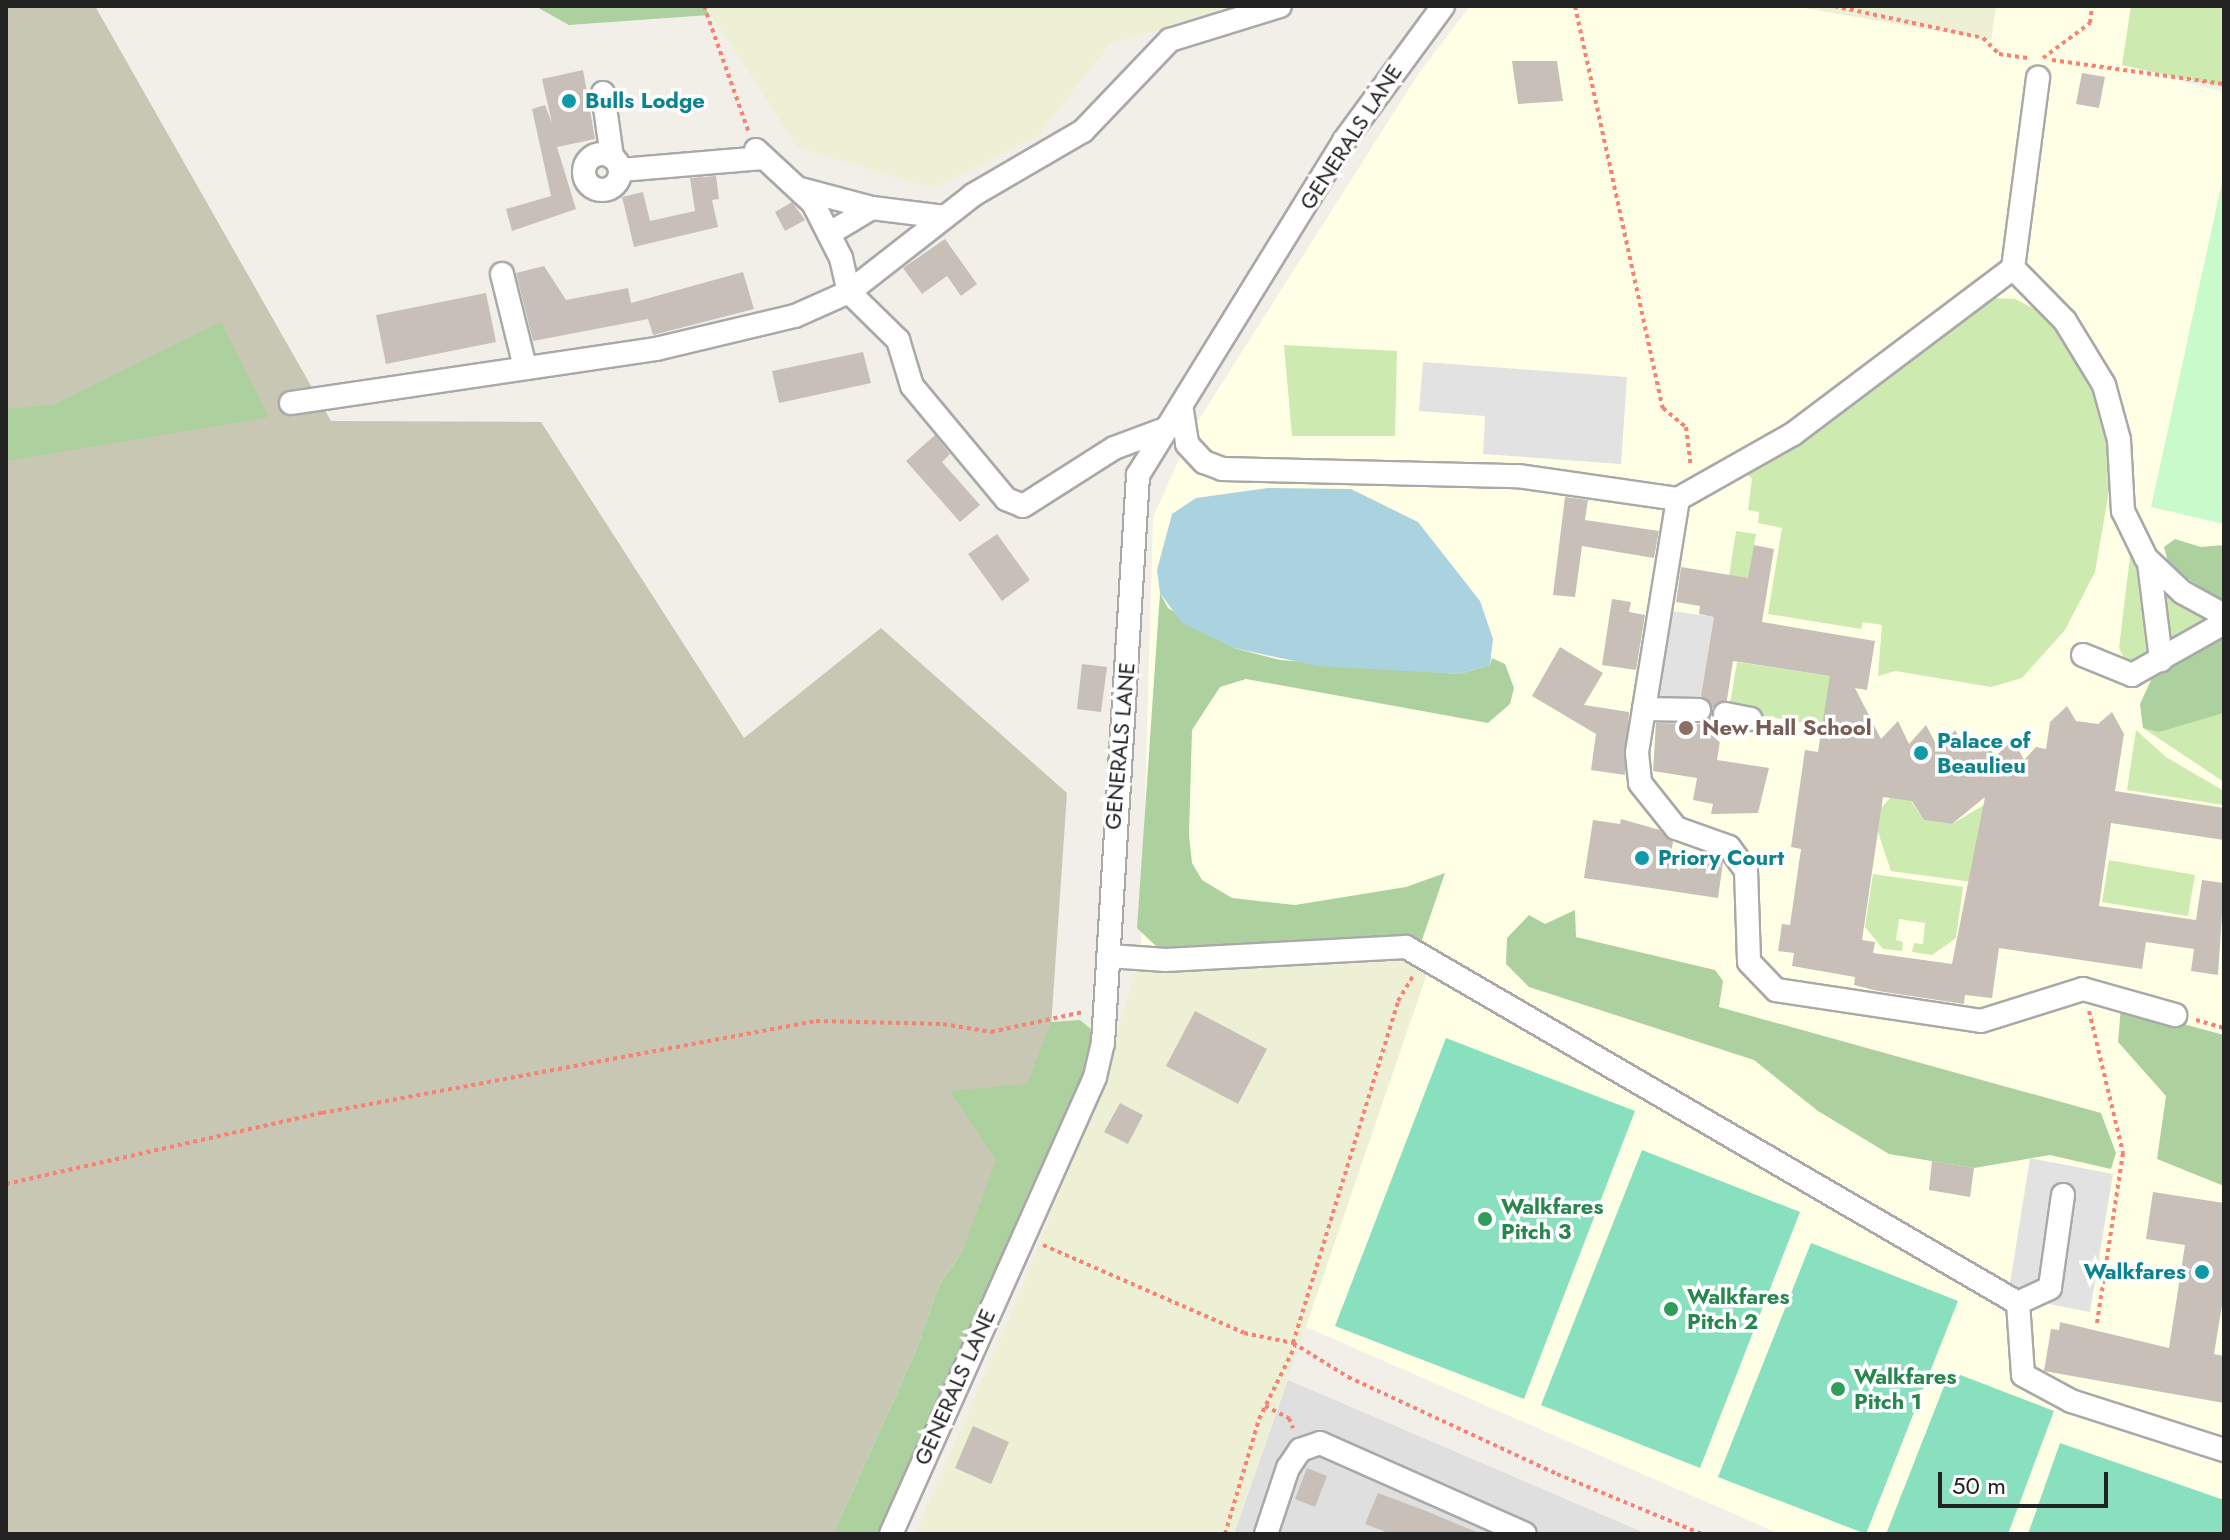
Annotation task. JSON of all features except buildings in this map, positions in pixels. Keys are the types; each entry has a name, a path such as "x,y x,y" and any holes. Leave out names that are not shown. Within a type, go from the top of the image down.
{"street":[{"path":"291,403 672,345 795,316 849,292 944,217 1083,131 1170,40 1280,6"},
{"name":"GENERALS LANE","path":"891,1534 1022,1234 1095,1077 1108,1011 1138,475 1176,419 1344,141 1443,6"},
{"path":"603,93 616,163 760,154 800,188 830,233 849,292 898,340 912,386 1006,499 1023,506 1114,448 1176,419 1187,444 1204,462 1222,469 1518,476 1678,499 1793,434 2013,268 2040,68"},
{"path":"800,188 872,208 944,217"},
{"path":"830,233 872,208"},
{"path":"2013,268 2065,321 2104,385 2119,440 2123,511 2149,563 2161,660"},
{"path":"502,274 525,367"},
{"path":"1678,499 1637,753 1640,783 1676,828 1729,847 1746,870 1749,962 1776,990 1981,1021 2083,989 2175,1015"},
{"path":"2149,563 2182,592 2224,615"},
{"path":"2083,655 2132,675 2224,623"},
{"path":"1644,709 1699,710"},
{"path":"1725,714 1751,719"},
{"path":"1109,956 1166,960 1406,947 1425,955 2018,1303"},
{"path":"2018,1303 2050,1288 2063,1195"},
{"path":"2018,1303 2018,1359 2023,1375 2037,1388 2224,1450"},
{"path":"1266,1534 1300,1450 1320,1443 1525,1534"}],"path":[{"path":"704,6 760,154"},
{"path":"1575,6 1663,408 1686,427 1693,480"},
{"path":"1834,6 1983,38 1999,54 2040,68 2224,84"},
{"path":"2040,68 2090,23 2092,6"},
{"path":"1225,1534 1265,1406 1294,1344 1398,1001 1425,955"},
{"path":"2083,989 2123,1153 2097,1323"},
{"path":"6,1184 322,1113 816,1021 943,1024 991,1032 1108,1011"},
{"path":"2175,1015 2224,1028"},
{"path":"1022,1234 1132,1287 1244,1333 1294,1344 1348,1377 1543,1467 1702,1534"},
{"path":"1265,1406 1289,1418 1300,1450"}],"shaded area":[{"path":"6,6 95,6 331,421 541,422 744,738 881,628 1067,793 1051,1027 962,1252 939,1285 915,1353 833,1534 6,1534"},
{"path":"705,6 1243,6 1110,44 1038,136 932,189 797,147"},
{"name":"New Hall School","path":"1470,6 1793,6 1991,40 1996,6 2131,6 2123,65 2224,92 2224,1534 1780,1534 1306,1327 1427,971 1141,947 1153,518 1191,432 1419,73"},
{"path":"1793,6 1996,6 1991,40"},
{"path":"1423,362 1627,377 1621,464 1483,454 1485,416 1419,411"},
{"path":"1672,611 1714,617 1698,715 1654,708"},
{"path":"1392,939 1428,971 1234,1534 915,1534 1026,1278 1111,1056 1141,947"},
{"path":"2030,1158 2113,1174 2090,1312 2008,1296"},
{"path":"1288,1380 1647,1534 1234,1534"}],"green space":[{"path":"535,6 705,6 709,15 569,25"},
{"path":"2131,6 2224,6 2224,87 2122,65"},
{"path":"2224,173 2224,524 2151,507"},
{"path":"1990,298 2015,299 2039,311 2080,361 2097,395 2108,434 2111,479 2095,572 2065,630 2022,678 1991,687 1895,671 1878,676 1882,625 1863,622 1861,629 1768,614 1782,528 1758,523 1759,512 1748,510 1752,479 1746,472"},
{"path":"221,322 269,417 6,461 6,409 53,405"},
{"path":"1284,345 1397,351 1395,436 1292,436"},
{"path":"1736,531 1756,534 1744,605 1727,589"},
{"path":"2175,539 2201,547 2224,545 2224,603 2169,566 2164,547"},
{"path":"2130,556 2144,572 2155,657 2127,664 2119,648"},
{"path":"2156,583 2214,621 2165,651"},
{"path":"1160,593 1168,608 1234,648 1280,660 1459,674 1490,665 1492,658 1505,664 1514,688 1510,704 1488,723 1246,679 1220,687 1192,730 1189,835 1192,863 1202,880 1232,898 1295,905 1406,887 1445,873 1422,940 1392,935 1173,951 1158,948 1137,928"},
{"path":"2224,632 2224,713 2159,732 2143,728 2140,704 2152,678"},
{"path":"1737,662 1830,676 1835,684 1822,726 1729,710"},
{"path":"2224,713 2224,782 2143,728 2170,728"},
{"path":"2136,730 2166,757 2224,791 2224,805 2127,790"},
{"path":"1890,798 1909,798 1924,820 1952,824 1984,805 1972,882 1891,871 1878,832 1881,808"},
{"path":"2109,860 2195,875 2188,916 2102,902"},
{"path":"1873,874 1963,887 1956,938 1932,955 1912,952 1914,943 1923,944 1925,923 1899,919 1896,940 1903,942 1902,951 1883,949 1865,927"},
{"path":"1575,910 1576,937 1715,970 1723,981 1719,1007 2101,1113 2116,1153 2111,1169 2050,1155 1974,1168 1889,1154 1818,1111 1754,1060 1529,987 1506,964 1507,938 1529,915 1545,924"},
{"path":"2121,1007 2224,1035 2224,1186 2157,1159 2166,1096 2118,1042"},
{"path":"1080,1020 1091,1029 1089,1065 962,1343 889,1534 833,1534 915,1353 939,1285 962,1252 996,1160 950,1091 1027,1084 1051,1022"},
{"name":"Walkfares Pitch 3","path":"1446,1038 1635,1111 1524,1399 1335,1326"},
{"name":"Walkfares Pitch 2","path":"1642,1150 1800,1212 1700,1468 1541,1405"},
{"name":"Walkfares Pitch 1","path":"1811,1243 1958,1301 1866,1534 1718,1477"},
{"path":"1950,1371 2054,1411 2008,1534 1886,1534"},
{"path":"2060,1443 2224,1500 2224,1534 2028,1534"}],"water":[{"path":"1268,488 1351,489 1418,522 1480,601 1493,639 1490,665 1459,674 1318,666 1234,648 1182,623 1160,593 1157,570 1172,514 1196,498"}],"place":[{"name":"Bulls Lodge","path":"569,101"},
{"name":"New Hall School","path":"1686,728"},
{"name":"Palace of Beaulieu","path":"1921,753"},
{"name":"Priory Court","path":"1642,858"},
{"name":"Walkfares Pitch 3","path":"1485,1219"},
{"name":"Walkfares","path":"2202,1272"},
{"name":"Walkfares Pitch 2","path":"1671,1309"},
{"name":"Walkfares Pitch 1","path":"1838,1389"}]}
